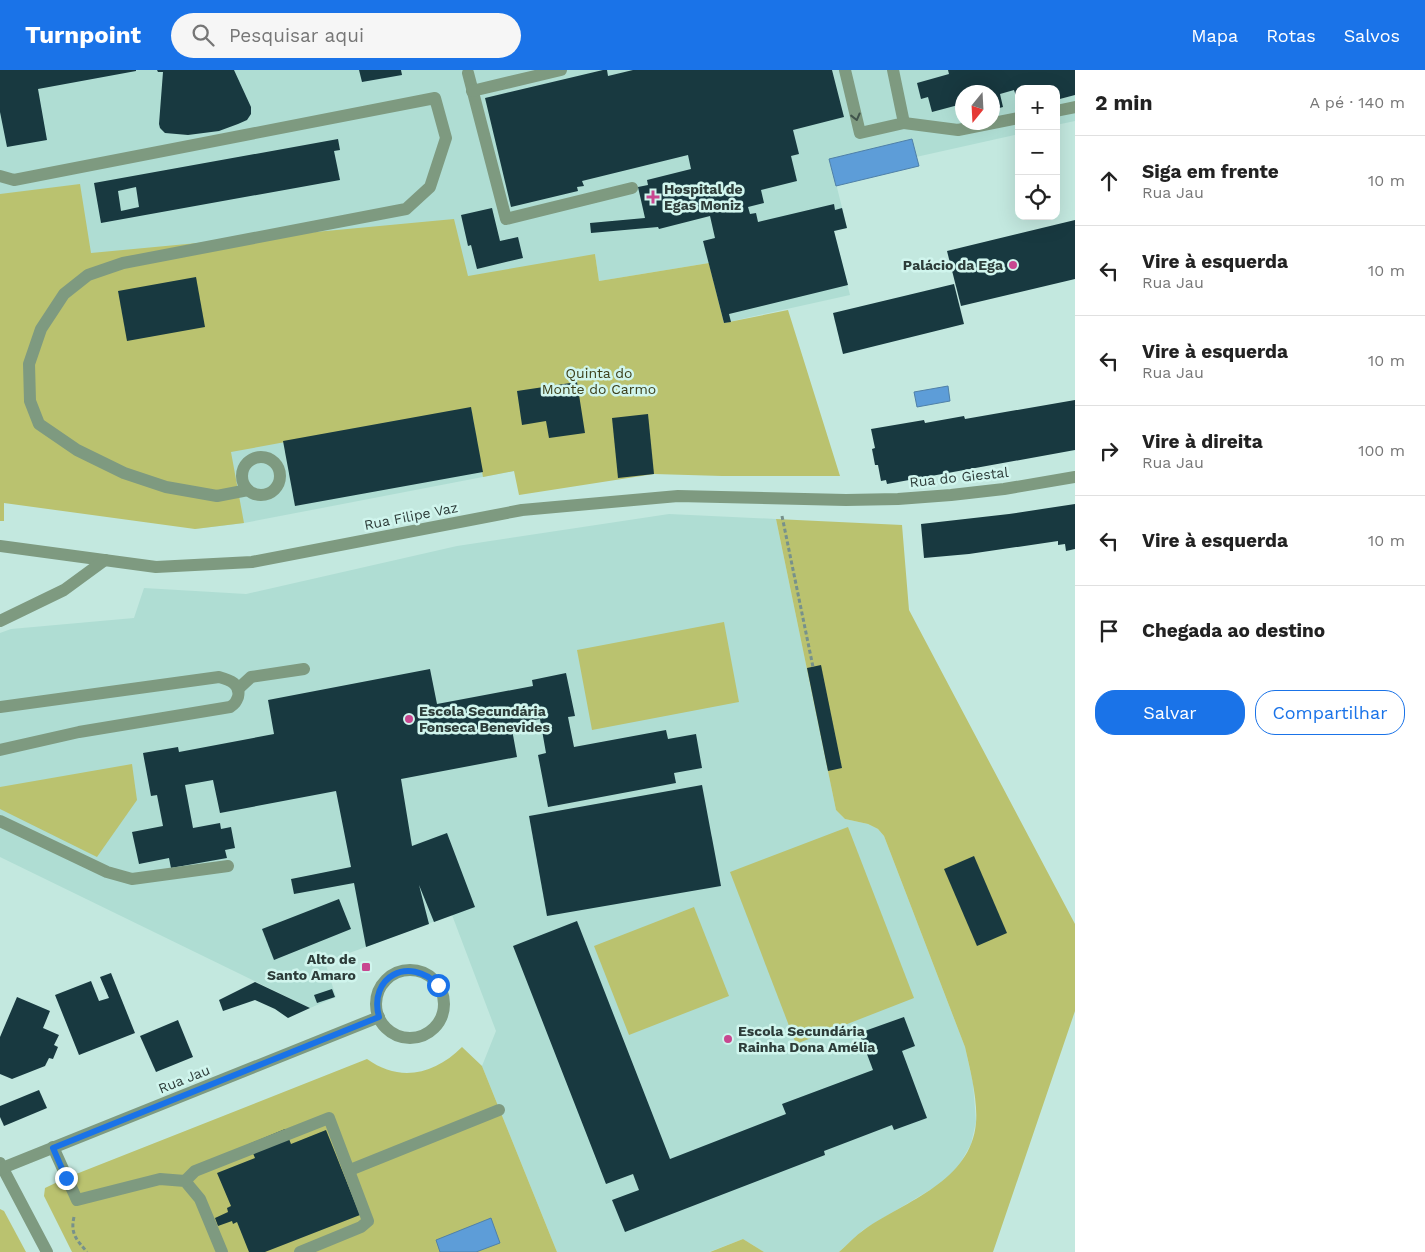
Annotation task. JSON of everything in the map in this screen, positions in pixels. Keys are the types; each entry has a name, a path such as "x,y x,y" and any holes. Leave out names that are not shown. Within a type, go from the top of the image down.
{"street":[{"path":"472,91 561,70"},
{"path":"845,70 860,133 904,123 958,130 1015,119"},
{"path":"893,70 904,123"},
{"path":"468,72 506,220 632,188"},
{"path":"0,176 14,180 435,98 446,138 430,186 406,209 123,263 88,275 64,294 41,329 30,364 30,402 40,424 77,450 124,473 166,487 217,496 248,490"},
{"path":"1060,110 1075,108"},
{"name":"Rua do Giestal","path":"846,500 951,495 1004,489 1075,477"},
{"name":"Rua Filipe Vaz","path":"0,546 156,567 252,562 522,510 678,496 846,500"},
{"path":"0,621 64,590 104,560"},
{"path":"0,750 79,732 230,707 235,704 238,689 251,677 304,669"},
{"path":"0,707 213,678 234,682 238,689"},
{"path":"0,821 107,872 132,879 228,866"},
{"path":"402,971 422,972 431,977 443,994 444,1004 438,1023 431,1031 422,1036 407,1037 392,1033 379,1017 376,1008 379,990 384,982 402,971"},
{"name":"Rua Jau","path":"1,1167 53,1148 379,1017"},
{"path":"350,1170 499,1110"},
{"path":"185,1181 195,1171 330,1118 368,1220 362,1227 300,1252"},
{"path":"53,1148 72,1194 77,1200 160,1179 185,1181 200,1199 222,1252"},
{"path":"1,1167 47,1252"}],"path":[{"path":"779,498 813,667"},
{"path":"82,1199 74,1213 72,1226 75,1236 87,1252"}],"shaded area":[{"path":"0,70 1037,70 1023,85 1015,85 1015,135 916,157 912,139 830,159 847,228 834,231 850,295 724,323 709,263 599,281 595,254 514,471 244,523 195,529 0,426"},
{"path":"1075,95 1075,121 1060,124 1060,99"},
{"name":"Escola Secundária Fonseca Benevides","path":"669,514 776,519 836,810 845,819 868,824 878,829 884,836 965,1047 973,1083 976,1122 971,1144 957,1169 940,1184 863,1230 839,1252 764,1252 743,1239 709,1252 557,1252 482,1066 496,1031 452,915 325,962 336,997 310,1008 0,857 0,633 11,629 134,618 144,588 246,594 457,546"}],"green space":[{"name":"Quinta do Monte do Carmo","path":"80,184 91,253 454,219 468,276 595,254 599,281 709,263 724,323 788,310 840,476 654,474 519,495 514,471 483,477 471,408 231,452 244,523 195,529 4,503 4,521 0,521 0,194"},
{"path":"776,519 902,525 909,610 1075,924 1075,1011 993,1252 839,1252 865,1229 917,1198 949,1175 962,1160 971,1143 976,1123 976,1105 965,1047 884,836 878,829 868,824 845,819 836,810"},
{"path":"724,622 739,702 592,730 577,650"},
{"path":"132,764 137,800 97,857 0,809 0,787"},
{"path":"848,827 914,998 796,1044 730,872"},
{"path":"694,907 729,996 629,1035 594,946"},
{"path":"462,1047 482,1066 557,1252 72,1252 44,1196 45,1188 66,1178 367,1059 392,1071 404,1073 417,1072 440,1064"},
{"path":"0,1209 4,1211 26,1252 0,1252"},
{"path":"743,1239 764,1252 710,1252"}],"water":[{"path":"912,139 919,166 836,186 829,159"},
{"path":"948,386 950,401 917,407 914,392"},
{"path":"491,1218 500,1243 476,1252 440,1252 436,1240"}],"building":[{"path":"0,70 136,71 38,89 47,140 7,147 0,112"},
{"path":"157,70 234,70 251,107 251,114 247,120 219,131 188,135 165,133 159,124 163,72 158,72"},
{"path":"359,70 401,70 402,75 362,82"},
{"path":"607,70 608,76 633,70 832,70 844,117 793,130 799,154 791,156 797,181 761,190 764,203 748,207 750,214 756,213 758,222 834,204 835,210 842,208 847,228 834,231 848,285 729,314 731,322 724,323 703,241 715,238 710,216 659,229 658,227 591,233 590,223 645,218 638,187 648,185 647,180 691,169 688,155 582,181 584,186 577,187 578,191 511,207 485,98"},
{"path":"948,70 1075,70 1075,95 1060,99 1060,85 1015,85 1015,93 1014,90 1000,94 1000,85 955,85 955,106 932,112 928,97 921,99 917,83 949,74"},
{"path":"1000,94 1003,107 1000,108"},
{"path":"338,139 340,150 334,151 340,180 101,223 94,183","holes":["136,187 139,207 121,211 118,191"]},
{"path":"492,208 500,241 518,237 523,258 477,269 471,245 468,246 461,215"},
{"name":"Palácio da Ega","path":"1075,220 1075,279 961,306 947,251"},
{"path":"196,277 205,327 127,341 118,291"},
{"path":"954,284 964,324 843,354 833,313"},
{"path":"577,382 585,433 549,438 546,421 522,425 517,391"},
{"path":"1075,400 1075,450 887,484 886,480 881,481 878,465 875,465 872,449 875,448 871,429 924,420 925,423 964,416 965,419"},
{"path":"471,407 483,472 295,506 283,441"},
{"path":"648,414 654,474 618,478 612,418"},
{"path":"1075,504 1075,549 1066,551 1065,544 1058,545 1058,541 969,554 924,558 921,524"},
{"path":"821,665 842,768 828,771 807,668"},
{"path":"430,669 437,704 533,686 532,680 566,673 575,716 568,717 574,747 666,730 668,739 696,734 702,768 674,773 676,783 548,807 538,755 546,753 540,719 511,724 517,757 401,779 412,846 447,833 475,907 434,922 419,885 429,924 366,947 354,883 294,894 291,879 351,867 336,791 220,813 213,780 185,785 193,828 220,823 221,829 231,827 235,848 225,850 227,858 171,868 169,858 139,864 132,832 163,826 157,795 151,796 143,753 178,747 179,752 274,734 268,700"},
{"path":"702,785 721,886 547,916 529,816"},
{"path":"974,856 1007,933 977,946 944,869"},
{"path":"339,899 351,929 274,960 262,929"},
{"path":"577,921 670,1159 786,1114 782,1104 873,1070 859,1033 904,1017 915,1046 902,1051 927,1118 894,1130 892,1125 824,1151 825,1155 625,1232 612,1200 639,1190 633,1174 606,1184 513,946"},
{"path":"111,973 135,1033 79,1055 55,995 91,981 99,1001 109,998 100,977"},
{"path":"255,982 310,1008 288,1018 275,1009 255,1000 223,1011 219,1000"},
{"path":"332,989 335,997 317,1003 314,995"},
{"path":"17,997 50,1011 43,1028 59,1035 54,1045 58,1047 53,1059 49,1058 45,1066 12,1079 0,1074 0,1037"},
{"path":"178,1020 193,1057 156,1072 140,1036"},
{"path":"39,1090 47,1108 4,1126 0,1117 0,1106"},
{"path":"285,1129 291,1144 326,1130 360,1215 265,1252 249,1252 237,1222 233,1224 232,1221 218,1226 215,1218 228,1212 227,1208 231,1206 217,1173 255,1158 249,1144"}],"place":[{"name":"Hospital de Egas Moniz","path":"653,197"},
{"name":"Palácio da Ega","path":"1013,265"},
{"name":"Escola Secundária Fonseca Benevides","path":"409,719"},
{"name":"Alto de Santo Amaro","path":"366,967"},
{"name":"Escola Secundária Rainha Dona Amélia","path":"728,1039"}],"route":[{"path":"66,1178 53,1148 379,1017 376,999 379,990 384,982 402,971 422,972 431,977 438,985"}]}
